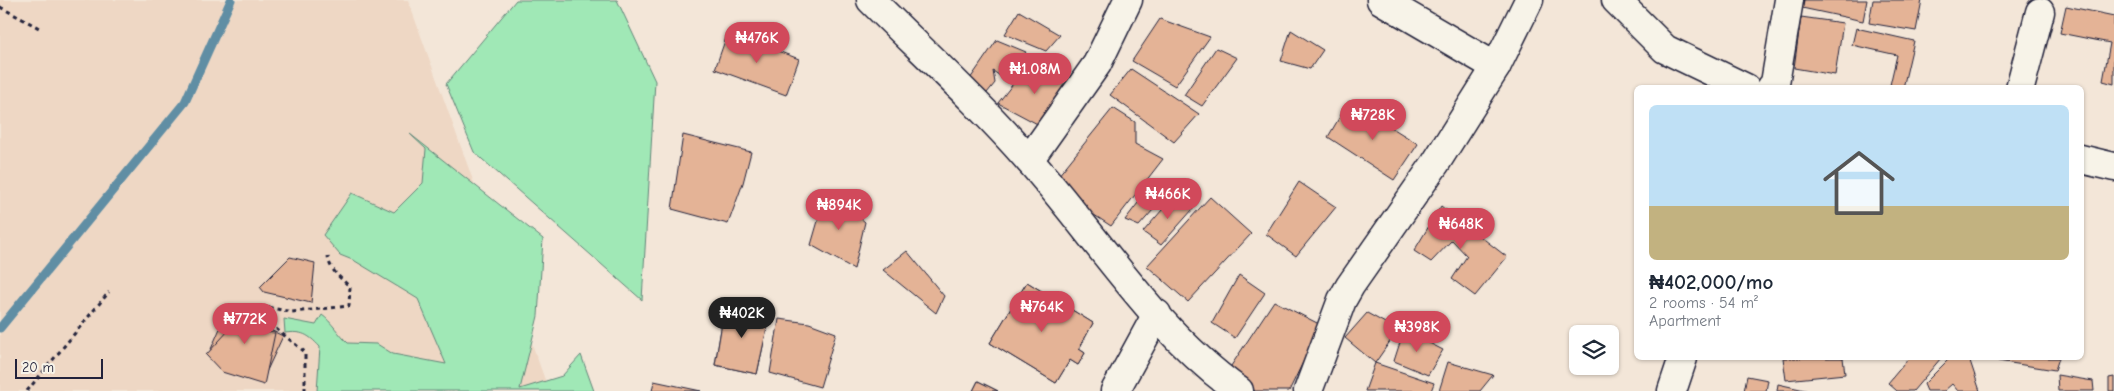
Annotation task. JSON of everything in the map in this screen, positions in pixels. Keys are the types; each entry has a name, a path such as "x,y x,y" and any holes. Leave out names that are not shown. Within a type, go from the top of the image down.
{"street":[{"path":"870,0 1029,160 1196,358 1238,391"},
{"path":"1029,160 1098,64 1128,0"},
{"path":"1381,0 1496,67"},
{"path":"1308,391 1342,300 1435,164 1496,67 1529,0"},
{"path":"1616,0 1666,49 1740,85"},
{"path":"1773,85 1789,0"},
{"path":"2021,85 2040,12"},
{"path":"2084,160 2114,167"},
{"path":"1115,391 1157,314"},
{"path":"1672,391 1682,360"}],"path":[{"path":"0,7 41,28"},
{"path":"305,391 305,352 270,324 266,307 292,312 349,306 350,287 336,274 329,264 328,257"},
{"path":"27,391 109,292"}],"shaded area":[{"path":"0,0 408,0 549,391 0,391"}],"green space":[{"path":"516,0 617,0 655,81 642,300 474,152 446,84"},
{"path":"410,134 543,239 538,316 520,389 562,376 581,355 594,391 317,391 320,347 304,334 285,333 284,319 316,325 322,315 348,343 377,344 393,354 446,364 418,299 355,261 340,255 323,235 352,193 394,212 423,183 426,149"}],"building":[{"path":"1803,0 1867,0 1863,21 1802,8"},
{"path":"1873,0 1922,0 1916,31 1869,23"},
{"path":"2066,6 2114,16 2114,84 2103,81 2110,43 2060,33"},
{"path":"1019,11 1060,35 1046,51 1005,34"},
{"path":"1801,17 1843,23 1835,75 1794,68"},
{"path":"1160,19 1210,37 1175,86 1132,61"},
{"path":"1856,28 1914,41 1904,85 1890,85 1897,55 1852,45"},
{"path":"1291,30 1323,50 1310,69 1281,61"},
{"path":"728,32 799,59 786,95 715,69"},
{"path":"997,40 1026,52 1006,80 993,71 995,83 987,93 970,79"},
{"path":"1216,48 1237,58 1202,106 1184,95"},
{"path":"1030,62 1071,89 1043,127 998,103"},
{"path":"1131,69 1199,114 1174,142 1110,95"},
{"path":"1349,101 1418,144 1394,180 1328,137"},
{"path":"1113,108 1135,122 1135,144 1163,159 1111,226 1050,186"},
{"path":"683,135 751,152 743,183 728,224 672,209"},
{"path":"1154,182 1167,194 1139,226 1125,220"},
{"path":"1299,182 1336,207 1296,256 1266,234"},
{"path":"827,190 865,222 854,269 811,245"},
{"path":"1175,195 1193,209 1161,245 1143,232"},
{"path":"1210,197 1251,234 1188,302 1147,266"},
{"path":"1441,206 1507,257 1475,296 1452,279 1467,256 1452,240 1431,262 1414,251"},
{"path":"907,251 944,296 936,313 883,270"},
{"path":"290,257 315,263 311,303 264,292 260,287"},
{"path":"1239,275 1265,293 1235,338 1212,323"},
{"path":"1027,282 1093,323 1079,349 1085,353 1078,365 1070,360 1056,383 990,343"},
{"path":"1027,282 1093,323 1079,349 1085,353 1078,365 1070,360 1056,383 990,343"},
{"path":"1274,301 1321,325 1289,391 1255,391 1227,372"},
{"path":"725,305 770,314 757,374 715,365"},
{"path":"725,305 770,314 757,374 715,365"},
{"path":"228,310 283,336 263,379 208,356"},
{"path":"1367,313 1398,330 1375,363 1345,338"},
{"path":"779,319 809,323 836,333 820,387 770,373"},
{"path":"230,329 275,333 264,385 222,372 206,355"},
{"path":"1404,330 1443,350 1428,375 1394,361"},
{"path":"1783,360 1843,360 1845,374 1786,380"},
{"path":"1907,360 1939,360 1913,391 1897,391 1888,383"},
{"path":"1948,360 1970,360 1980,391 1958,391 1952,384 1944,391 1927,391 1924,384"},
{"path":"1998,360 2058,360 2055,370"},
{"path":"1448,362 1493,375 1480,391 1439,391"},
{"path":"1375,363 1434,383 1431,391 1365,391"},
{"path":"2057,375 2093,381 2094,391 2058,391"},
{"path":"1747,376 1768,380 1766,391 1744,391"},
{"path":"2114,377 2114,391 2109,391 2109,378"},
{"path":"654,381 701,391 652,391"},
{"path":"978,381 998,391 973,391"},
{"path":"978,381 998,391 973,391"},
{"path":"1778,384 1809,391 1777,391"}],"waterway":[{"path":"0,328 185,102 231,0"}]}
